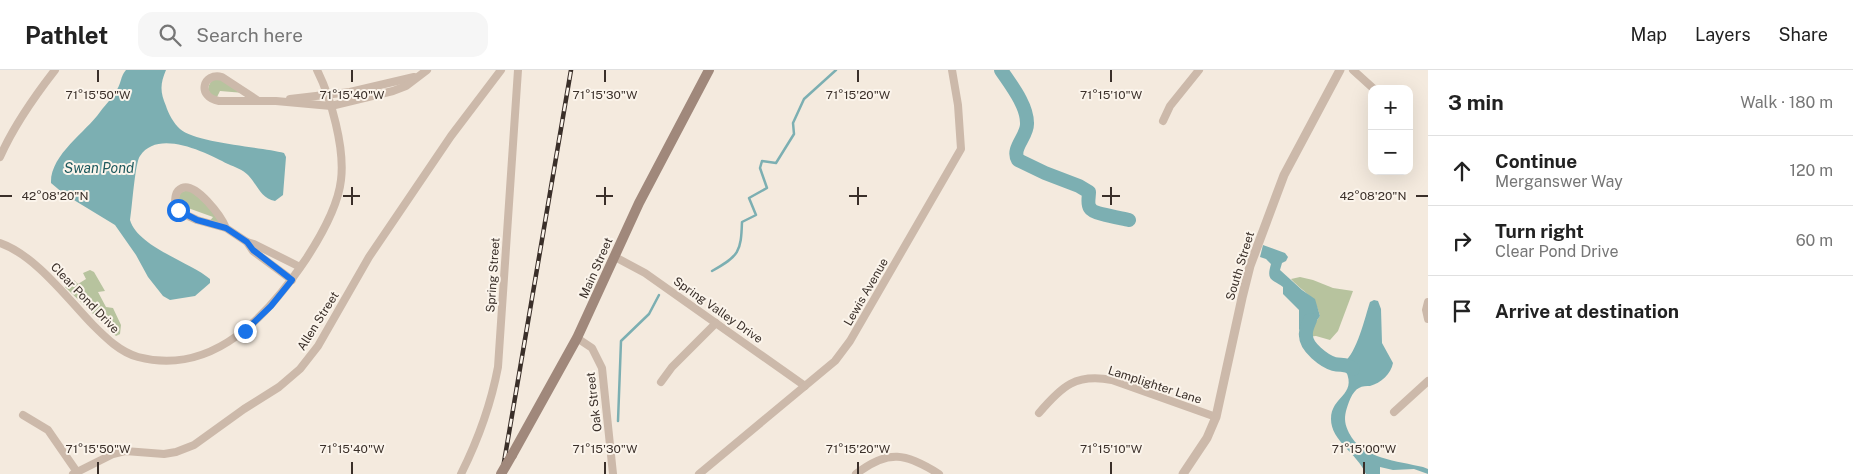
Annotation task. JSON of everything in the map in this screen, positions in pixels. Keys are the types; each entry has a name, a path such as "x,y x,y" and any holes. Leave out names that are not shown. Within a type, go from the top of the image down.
{"main road":[{"name":"Main Street","path":"501,474 577,338 658,166 709,70"}],"street":[{"path":"0,157 17,123 37,92 55,70"},
{"name":"Clear Pond Drive","path":"0,243 11,247 27,257 103,335 128,354 154,360 178,359 206,352 232,340 271,306 292,280 313,248 330,215 341,182 342,158 331,106 317,70"},
{"path":"257,100 216,75 211,77 204,92 212,100 219,101 257,100 331,106 393,91 406,86 427,70"},
{"name":"Allen Street","path":"75,473 113,454 125,451 164,454 176,452 194,445 244,409 279,387 300,369 318,346 369,257 451,136 501,70"},
{"name":"Spring Street","path":"461,474 471,455 486,414 498,367 518,70"},
{"name":"Lewis Avenue","path":"699,474 835,361 850,341 961,149 958,105 952,70"},
{"path":"1163,122 1170,106 1199,70"},
{"name":"South Street","path":"1183,474 1207,438 1216,417 1250,266 1284,176 1340,70"},
{"path":"1353,70 1370,85"},
{"path":"276,101 350,92 418,76"},
{"path":"226,228 224,221 214,208 196,190 187,187 177,192 175,205 184,214 197,220 226,228 247,242 300,267"},
{"path":"247,242 253,250 292,280"},
{"name":"Spring Valley Drive","path":"615,256 645,273 806,386"},
{"path":"1428,302 1426,310 1428,319"},
{"path":"661,382 672,367 716,323"},
{"name":"Oak Street","path":"577,338 595,352 602,368 613,474"},
{"name":"Lamplighter Lane","path":"1039,413 1056,393 1065,386 1079,380 1095,378 1112,380 1216,417"},
{"path":"1394,412 1428,381"},
{"path":"23,415 48,430 75,473"},
{"path":"856,474 879,459 893,456 920,462 939,474"}],"green space":[{"path":"218,78 244,93 220,91 217,97 213,97 208,88 212,81"},
{"path":"190,190 208,206 222,224 209,222 213,217 188,208 183,211 178,203 180,192"},
{"path":"90,270 94,272 105,291 98,292 106,307 113,308 121,325 120,334 116,336 65,287 74,280 78,284 86,279 83,273"},
{"path":"1300,277 1333,288 1353,291 1338,331 1330,340 1316,336 1305,337 1320,316 1315,303 1309,295 1291,279"}],"water":[{"name":"Swan Pond","path":"126,70 166,70 162,88 164,101 176,124 188,134 213,141 284,153 286,157 283,195 275,201 266,197 244,172 196,149 170,143 158,144 148,148 140,156 135,176 130,220 135,230 143,238 210,279 210,283 195,296 170,300 163,296 148,277 136,255 115,225 64,194 51,183 56,163 70,144 94,120 111,98 119,87"},
{"path":"1263,245 1285,253 1288,257 1282,263 1280,270 1315,299 1320,316 1305,337 1299,329 1299,310 1283,294 1283,287 1271,279 1269,274 1271,264 1266,259 1260,257"},
{"path":"1378,301 1381,309 1382,343 1393,363 1390,371 1382,380 1374,385 1360,387 1354,392 1346,411 1347,427 1355,442 1372,454 1423,467 1428,469 1428,474 1414,469 1393,470 1380,467 1380,474 1366,474 1357,460 1340,441 1332,427 1332,411 1346,391 1349,379 1346,371 1336,366 1338,362 1344,362 1353,351 1370,302"}],"waterway":[{"path":"712,271 728,261 737,252 741,240 742,222 756,215 749,198 767,188 760,168 762,161 776,163 794,134 793,123 804,99 836,70"},
{"path":"1001,70 1018,95 1026,116 1027,128 1018,146 1016,155 1018,160 1089,192 1089,205 1092,210 1129,220"},
{"path":"618,421 621,341 649,314 659,295"},
{"path":"1310,320 1306,334 1312,349 1330,362 1353,369"}],"railway":[{"path":"502,474 571,70"}],"route":[{"path":"178,210 197,220 226,228 247,242 253,250 292,280 271,306 245,331"}]}
